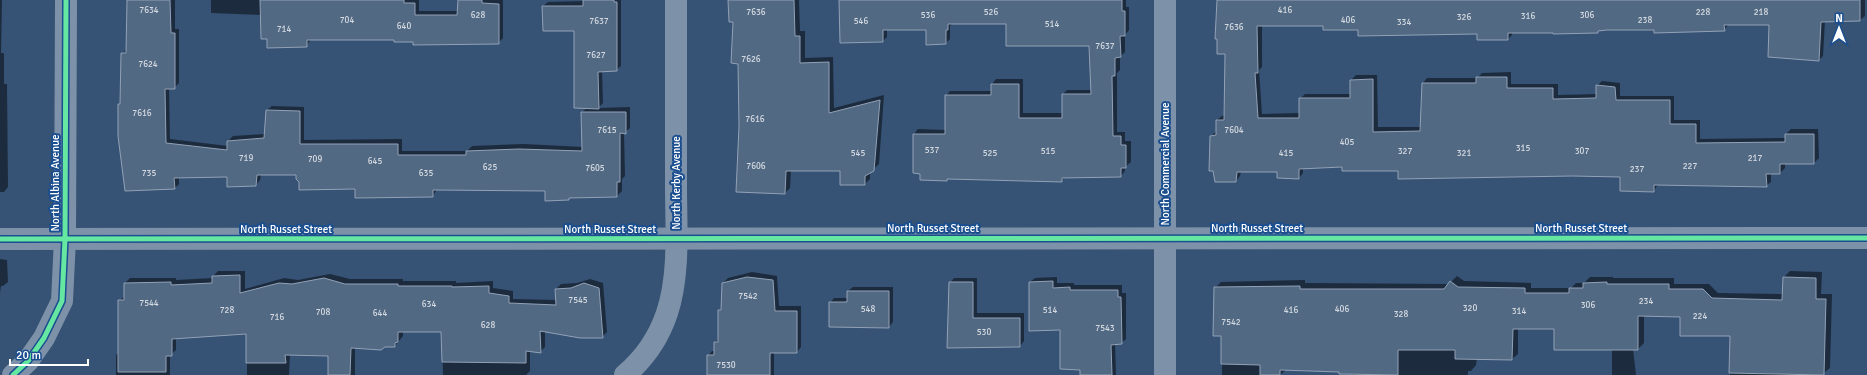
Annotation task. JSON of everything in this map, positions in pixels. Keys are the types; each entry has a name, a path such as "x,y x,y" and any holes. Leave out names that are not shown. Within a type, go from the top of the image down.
{"street":[{"name":"North Albina Avenue","path":"13,375 28,361 44,338 58,313 62,301 65,239 66,0"},
{"name":"North Kerby Avenue","path":"625,375 646,354 660,331 668,311 673,283 676,239 676,0"},
{"name":"North Commercial Avenue","path":"1165,0 1165,375"},
{"name":"North Russet Street","path":"0,238 1867,238"}],"building":[{"path":"127,0 170,0 171,33 175,33 175,89 165,89 166,143 227,150 227,141 264,138 266,110 300,111 300,144 398,144 398,155 466,155 466,151 519,149 582,151 581,112 626,112 626,134 620,133 620,182 617,182 617,197 569,198 569,200 545,201 545,191 433,190 433,197 355,198 355,189 299,190 299,182 296,179 296,175 257,175 256,186 227,187 227,177 174,178 175,189 125,191 118,136 118,104 120,104 121,53 126,53"},
{"path":"260,0 404,0 404,3 415,3 415,15 457,15 458,0 482,0 482,3 499,4 499,44 413,45 413,42 394,42 394,40 307,40 307,47 267,48 267,39 261,39"},
{"path":"583,0 614,0 614,2 617,2 617,71 598,72 599,109 574,108 574,31 543,31 542,6 583,6"},
{"path":"728,0 794,0 795,36 800,36 800,63 829,62 829,113 880,100 874,171 865,176 865,185 840,185 840,171 786,171 785,194 736,192 739,126 738,64 731,63 733,22 729,22"},
{"path":"839,0 1122,0 1122,11 1125,11 1125,36 1120,36 1121,57 1115,58 1115,76 1112,76 1113,136 1121,136 1121,145 1126,145 1126,168 1121,168 1121,177 1062,178 1062,182 947,179 947,181 920,180 920,174 913,173 913,134 945,134 945,95 991,95 991,84 1019,84 1019,118 1062,118 1062,94 1091,94 1089,46 1006,46 1006,24 948,24 948,30 946,30 946,44 926,45 926,30 883,30 883,42 840,43"},
{"path":"1217,0 1860,0 1860,21 1821,22 1819,61 1768,57 1769,25 1724,25 1725,31 1654,33 1654,30 1607,30 1598,31 1598,33 1508,33 1508,40 1477,40 1477,34 1358,36 1358,30 1323,30 1323,26 1257,26 1258,73 1255,73 1258,118 1299,118 1299,98 1350,98 1350,80 1373,79 1373,132 1420,131 1422,83 1476,83 1476,77 1507,77 1507,88 1553,88 1553,99 1596,98 1596,85 1615,87 1616,100 1670,100 1670,124 1696,124 1696,143 1785,142 1785,134 1814,134 1814,164 1780,164 1780,174 1766,174 1767,187 1654,185 1654,192 1620,191 1620,177 1572,176 1398,179 1398,171 1342,171 1342,167 1299,169 1299,179 1277,178 1277,172 1237,172 1236,182 1215,182 1213,171 1209,171 1210,136 1216,135 1216,120 1224,120 1225,54 1217,54 1217,39 1215,39"},
{"path":"240,275 240,293 279,283 292,284 324,278 345,284 398,284 398,286 452,287 489,286 489,293 509,296 509,303 556,305 555,289 571,288 584,283 599,288 603,338 580,338 540,331 541,353 526,351 526,363 442,362 441,332 398,332 398,342 395,343 395,347 385,347 381,350 351,348 350,375 328,375 328,356 285,355 286,363 246,363 246,334 172,339 172,356 166,356 166,372 118,372 118,300 124,300 124,283 171,282 171,285 212,283 212,276"},
{"path":"747,277 773,280 775,311 797,311 797,353 770,353 770,375 707,375 707,355 714,355 714,342 718,342 718,310 721,310 722,283"},
{"path":"1783,277 1816,278 1816,299 1826,299 1824,375 1729,373 1730,336 1680,336 1680,317 1638,316 1638,350 1554,350 1554,329 1513,329 1512,360 1455,359 1455,350 1398,350 1398,375 1339,374 1339,372 1280,370 1280,375 1260,375 1260,365 1221,364 1221,336 1213,336 1214,287 1300,286 1300,289 1444,289 1450,281 1458,287 1525,288 1525,293 1569,293 1569,288 1583,288 1583,283 1607,282 1607,284 1669,284 1669,289 1703,289 1712,298 1782,300"},
{"path":"1053,281 1053,288 1070,287 1070,290 1118,290 1118,297 1121,297 1122,344 1111,345 1112,375 1080,375 1080,370 1060,369 1060,330 1029,331 1029,282"},
{"path":"949,282 973,282 973,318 1020,318 1020,347 947,348"},
{"path":"847,291 889,291 889,328 829,327 829,302 847,302"}],"cycle path":[{"path":"13,375 28,361 44,338 62,301 65,239 66,0"},
{"path":"0,239 1867,238"}]}
